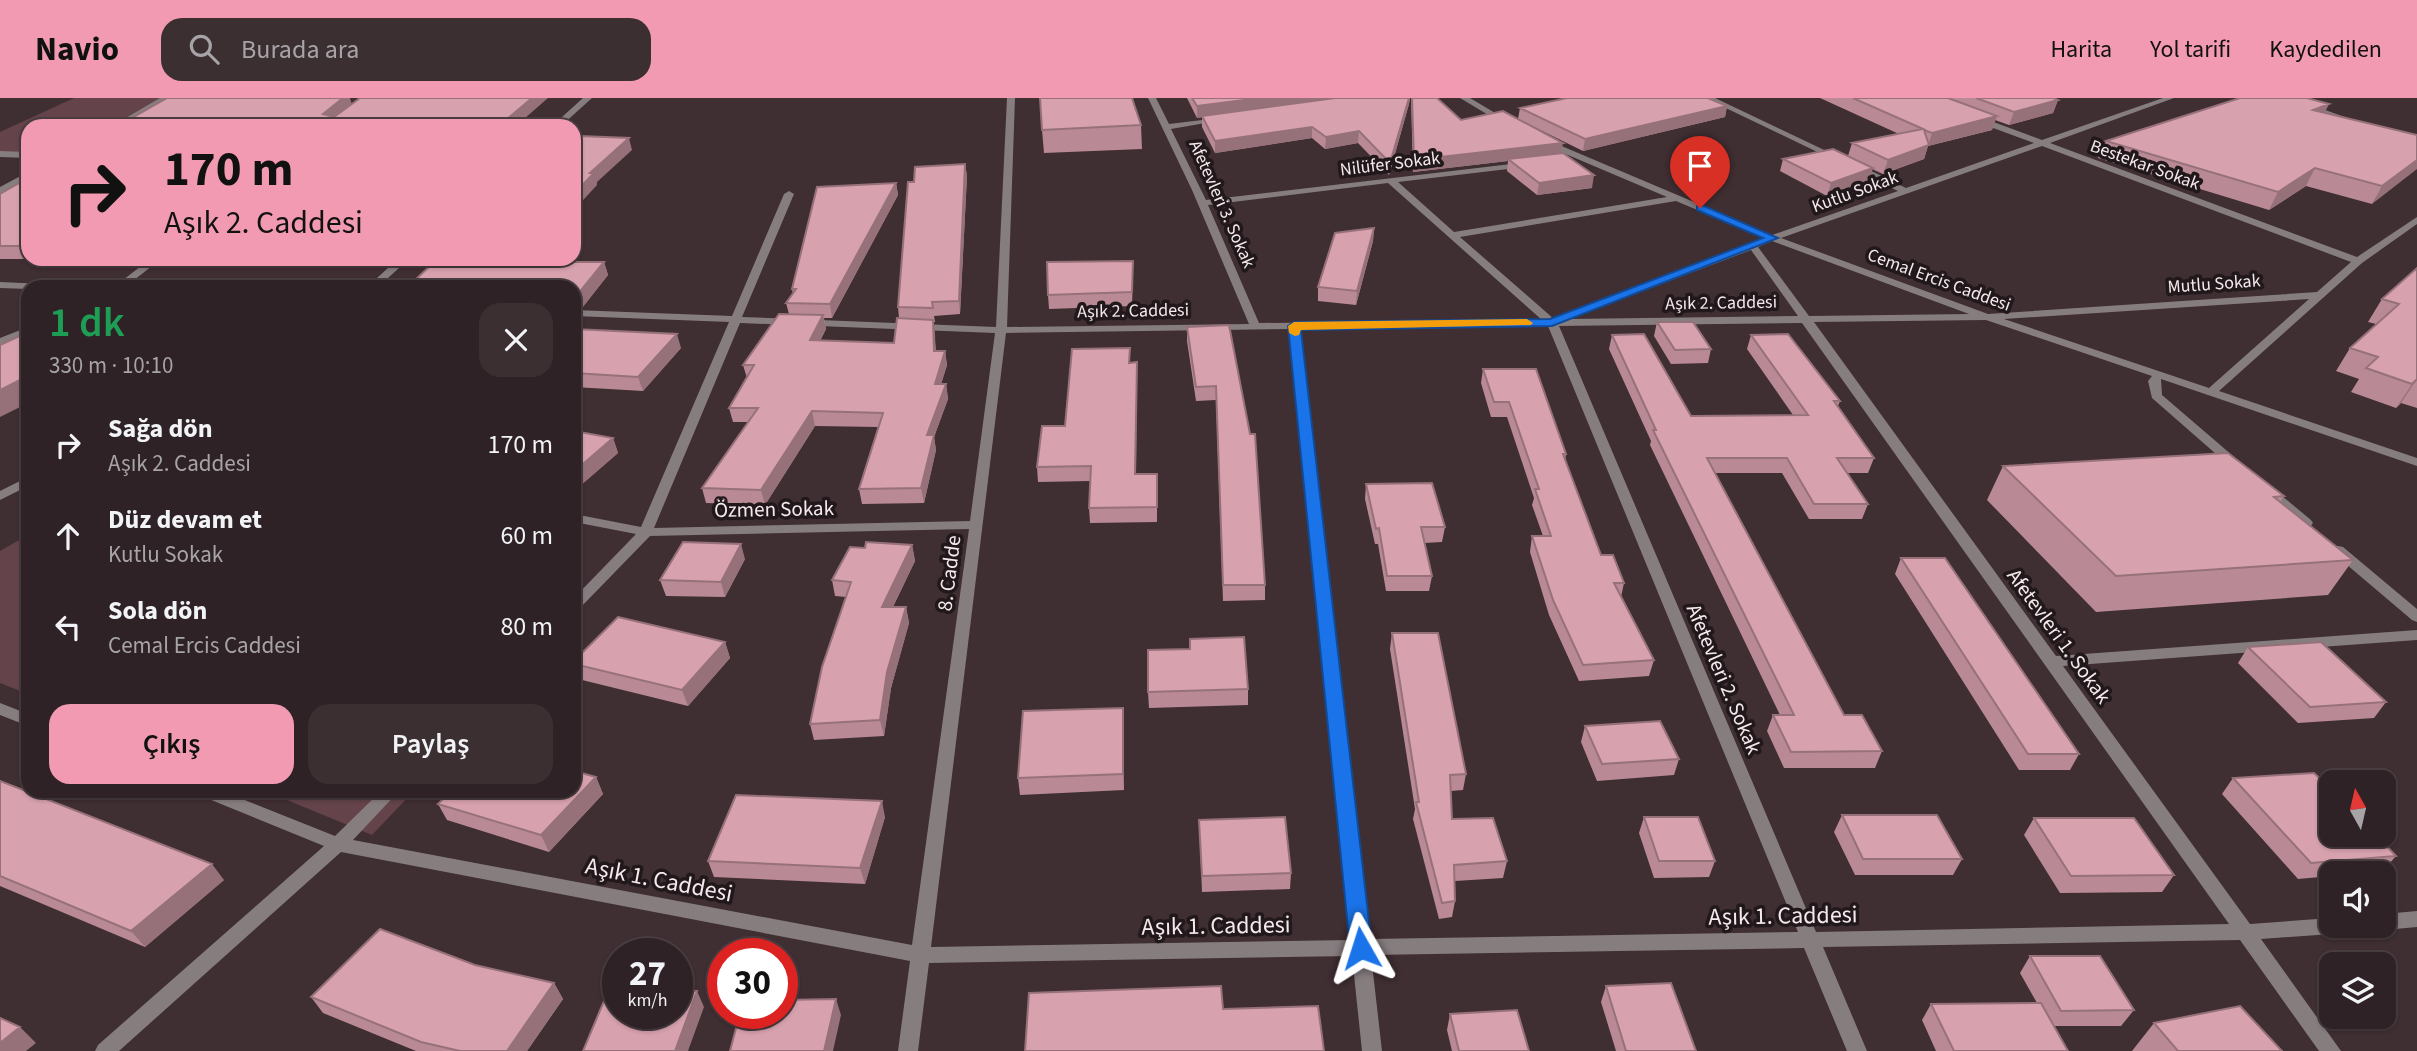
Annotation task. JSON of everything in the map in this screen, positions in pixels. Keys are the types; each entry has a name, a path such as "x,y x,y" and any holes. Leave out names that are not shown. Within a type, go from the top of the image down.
{"street":[{"path":"128,119 166,98"},
{"path":"564,119 588,98"},
{"name":"8. Cadde","path":"908,1051 1001,330 1011,98"},
{"name":"Afetevleri 3. Sokak","path":"1152,98 1203,203 1255,326"},
{"path":"1464,98 1518,128"},
{"path":"1709,98 1906,191"},
{"name":"Kutlu Sokak","path":"1552,323 1772,238 2170,98"},
{"path":"2284,98 2356,122"},
{"name":"Bestekar Sokak","path":"1969,116 2358,261"},
{"path":"1165,127 1233,118"},
{"name":"Cemal Ercis Caddesi","path":"1529,134 1772,238 1987,317 2417,462"},
{"path":"0,154 21,155"},
{"path":"1553,161 1581,157"},
{"name":"Nilüfer Sokak","path":"1203,203 1540,162"},
{"path":"0,191 21,179"},
{"path":"1390,180 1552,323"},
{"path":"581,599 646,532 789,194"},
{"path":"1452,234 1676,198"},
{"path":"2211,392 2358,261 2417,220"},
{"name":"Afetevleri 1. Sokak","path":"1753,246 2330,1051"},
{"path":"128,280 147,266"},
{"path":"380,280 396,266"},
{"path":"0,285 21,286"},
{"name":"Mutlu Sokak","path":"1987,317 2321,295"},
{"name":"Aşık 2. Caddesi","path":"581,313 1001,330 1987,317"},
{"name":"Afetevleri 2. Sokak","path":"1552,323 1857,1051"},
{"path":"1294,326 1372,1051"},
{"path":"0,342 21,333"},
{"path":"2159,374 2154,381 2156,396 2417,617"},
{"path":"0,496 21,485"},
{"name":"Özmen Sokak","path":"581,519 646,532 976,525"},
{"path":"2051,662 2417,635"},
{"path":"0,709 21,717"},
{"name":"Aşık 1. Caddesi","path":"223,798 338,844 922,955 2245,932 2319,927"},
{"path":"105,1051 338,844 384,798"},
{"path":"2396,921 2417,919"}],"shaded area":[{"path":"74,98 171,98 135,119 28,119"},
{"path":"21,122 21,156 0,155 0,132"},
{"path":"21,539 21,691 0,683 0,551"},
{"path":"282,798 407,798 372,835"}],"building":[{"path":"167,98 343,98 323,114 334,117 360,98 532,98 507,119 130,119"},
{"path":"1040,98 1132,98 1141,125 1042,130"},
{"path":"1192,98 1260,98 1197,106"},
{"path":"1335,98 1409,98 1390,163 1359,131 1326,137 1312,127 1215,141 1202,116"},
{"path":"1412,98 1437,98 1461,120 1503,111 1563,143 1414,160"},
{"path":"1567,98 1708,98 1727,106 1585,139 1520,108"},
{"path":"1853,98 1948,98 1997,116 1932,133 1924,130 1929,145 1888,160 1852,143 1923,129"},
{"path":"1976,98 2053,98 2058,100 2014,112"},
{"path":"2240,98 2307,98 2329,104 2313,110 2417,135 2417,160 2382,186 2315,168 2278,192 2106,141"},
{"path":"581,136 629,138 590,173 594,173 581,187"},
{"path":"1833,149 1873,168 1831,183 1783,159"},
{"path":"1563,153 1594,175 1539,183 1508,159"},
{"path":"965,164 959,301 932,302 933,308 898,307 908,182 914,182 915,167"},
{"path":"21,182 21,246 0,246 0,194"},
{"path":"896,183 830,304 786,303 796,289 792,289 817,187"},
{"path":"1374,228 1357,291 1318,287 1335,233"},
{"path":"1133,261 1132,292 1048,295 1047,262"},
{"path":"581,262 604,262 581,290 581,280 415,280 430,266 581,266"},
{"path":"2417,268 2417,379 2412,384 2366,368 2378,357 2350,348 2399,304 2382,299"},
{"path":"779,314 823,315 810,340 894,343 897,318 933,320 934,351 945,351 935,384 946,384 927,435 934,435 921,488 859,489 883,413 812,411 761,490 702,488 758,408 729,408 754,365 743,365"},
{"path":"1657,322 1693,322 1711,349 1675,350"},
{"path":"1229,325 1250,434 1255,434 1265,585 1223,585 1216,386 1196,387 1187,327"},
{"path":"581,329 677,334 638,377 581,373"},
{"path":"1644,334 1691,416 1808,415 1751,335 1788,334 1840,401 1834,401 1874,458 1837,458 1868,504 1814,504 1787,458 1707,458 1844,715 1862,715 1882,751 1791,752 1773,715 1794,715 1653,430 1656,430 1612,335"},
{"path":"21,335 21,380 0,390 0,345"},
{"path":"1130,348 1129,363 1137,362 1135,474 1157,474 1157,507 1089,508 1091,466 1037,467 1042,426 1065,426 1072,349"},
{"path":"1483,369 1536,369 1566,454 1563,454 1601,555 1613,555 1624,583 1614,583 1654,660 1583,665 1553,600 1532,536 1551,536 1535,489 1539,489 1509,402 1494,402"},
{"path":"581,432 613,438 581,466"},
{"path":"2228,453 2284,496 2274,497 2353,560 2116,576 2003,466"},
{"path":"1432,483 1445,527 1421,527 1432,576 1387,576 1379,528 1376,529 1366,484"},
{"path":"683,542 741,544 721,582 660,580"},
{"path":"866,542 912,545 882,607 906,607 887,672 880,720 810,724 822,667 851,582 832,580 850,547 865,548"},
{"path":"1901,558 1945,558 2079,754 2028,754"},
{"path":"618,617 725,642 682,690 581,666 581,654"},
{"path":"1392,633 1438,633 1466,774 1450,775 1452,819 1493,818 1507,861 1454,865 1455,901 1442,903 1416,802 1419,802"},
{"path":"1244,637 1248,689 1148,692 1148,650 1190,649 1190,639"},
{"path":"2321,642 2386,702 2310,707 2248,647"},
{"path":"1123,708 1123,774 1018,778 1023,711"},
{"path":"1660,721 1679,759 1602,764 1585,726"},
{"path":"581,773 596,777 581,793"},
{"path":"2314,773 2319,778 2319,847 2387,847 2396,856 2311,863 2233,778"},
{"path":"0,781 21,789 21,798 43,798 212,864 131,931 0,876"},
{"path":"736,795 882,801 860,868 708,861"},
{"path":"444,798 576,798 541,835 438,804"},
{"path":"1842,815 1937,815 1962,859 1863,859"},
{"path":"1285,817 1291,873 1202,876 1199,820"},
{"path":"1644,817 1698,817 1715,861 1659,861"},
{"path":"2034,818 2134,818 2174,875 2071,876"},
{"path":"380,929 475,965 554,983 507,1051 460,1051 421,1042 311,997"},
{"path":"2030,956 2100,956 2134,1010 2061,1011"},
{"path":"1671,983 1696,1051 1626,1051 1606,986"},
{"path":"1221,986 1223,1009 1318,1006 1324,1051 1025,1051 1029,993"},
{"path":"836,999 824,1051 730,1051 736,1029 798,1029 798,1000"},
{"path":"2041,1003 2068,1051 1954,1051 1931,1004"},
{"path":"602,1006 602,1029 683,1029 675,1051 583,1051"},
{"path":"2240,1006 2282,1051 2178,1051 2154,1023"},
{"path":"1517,1010 1529,1051 1459,1051 1450,1014"},
{"path":"0,1018 20,1027 0,1043"}],"slow traffic":[{"path":"1295,333 1294,326 1527,323"}],"route":[{"path":"1361,948 1294,326 1552,323 1772,238 1700,208"}]}
